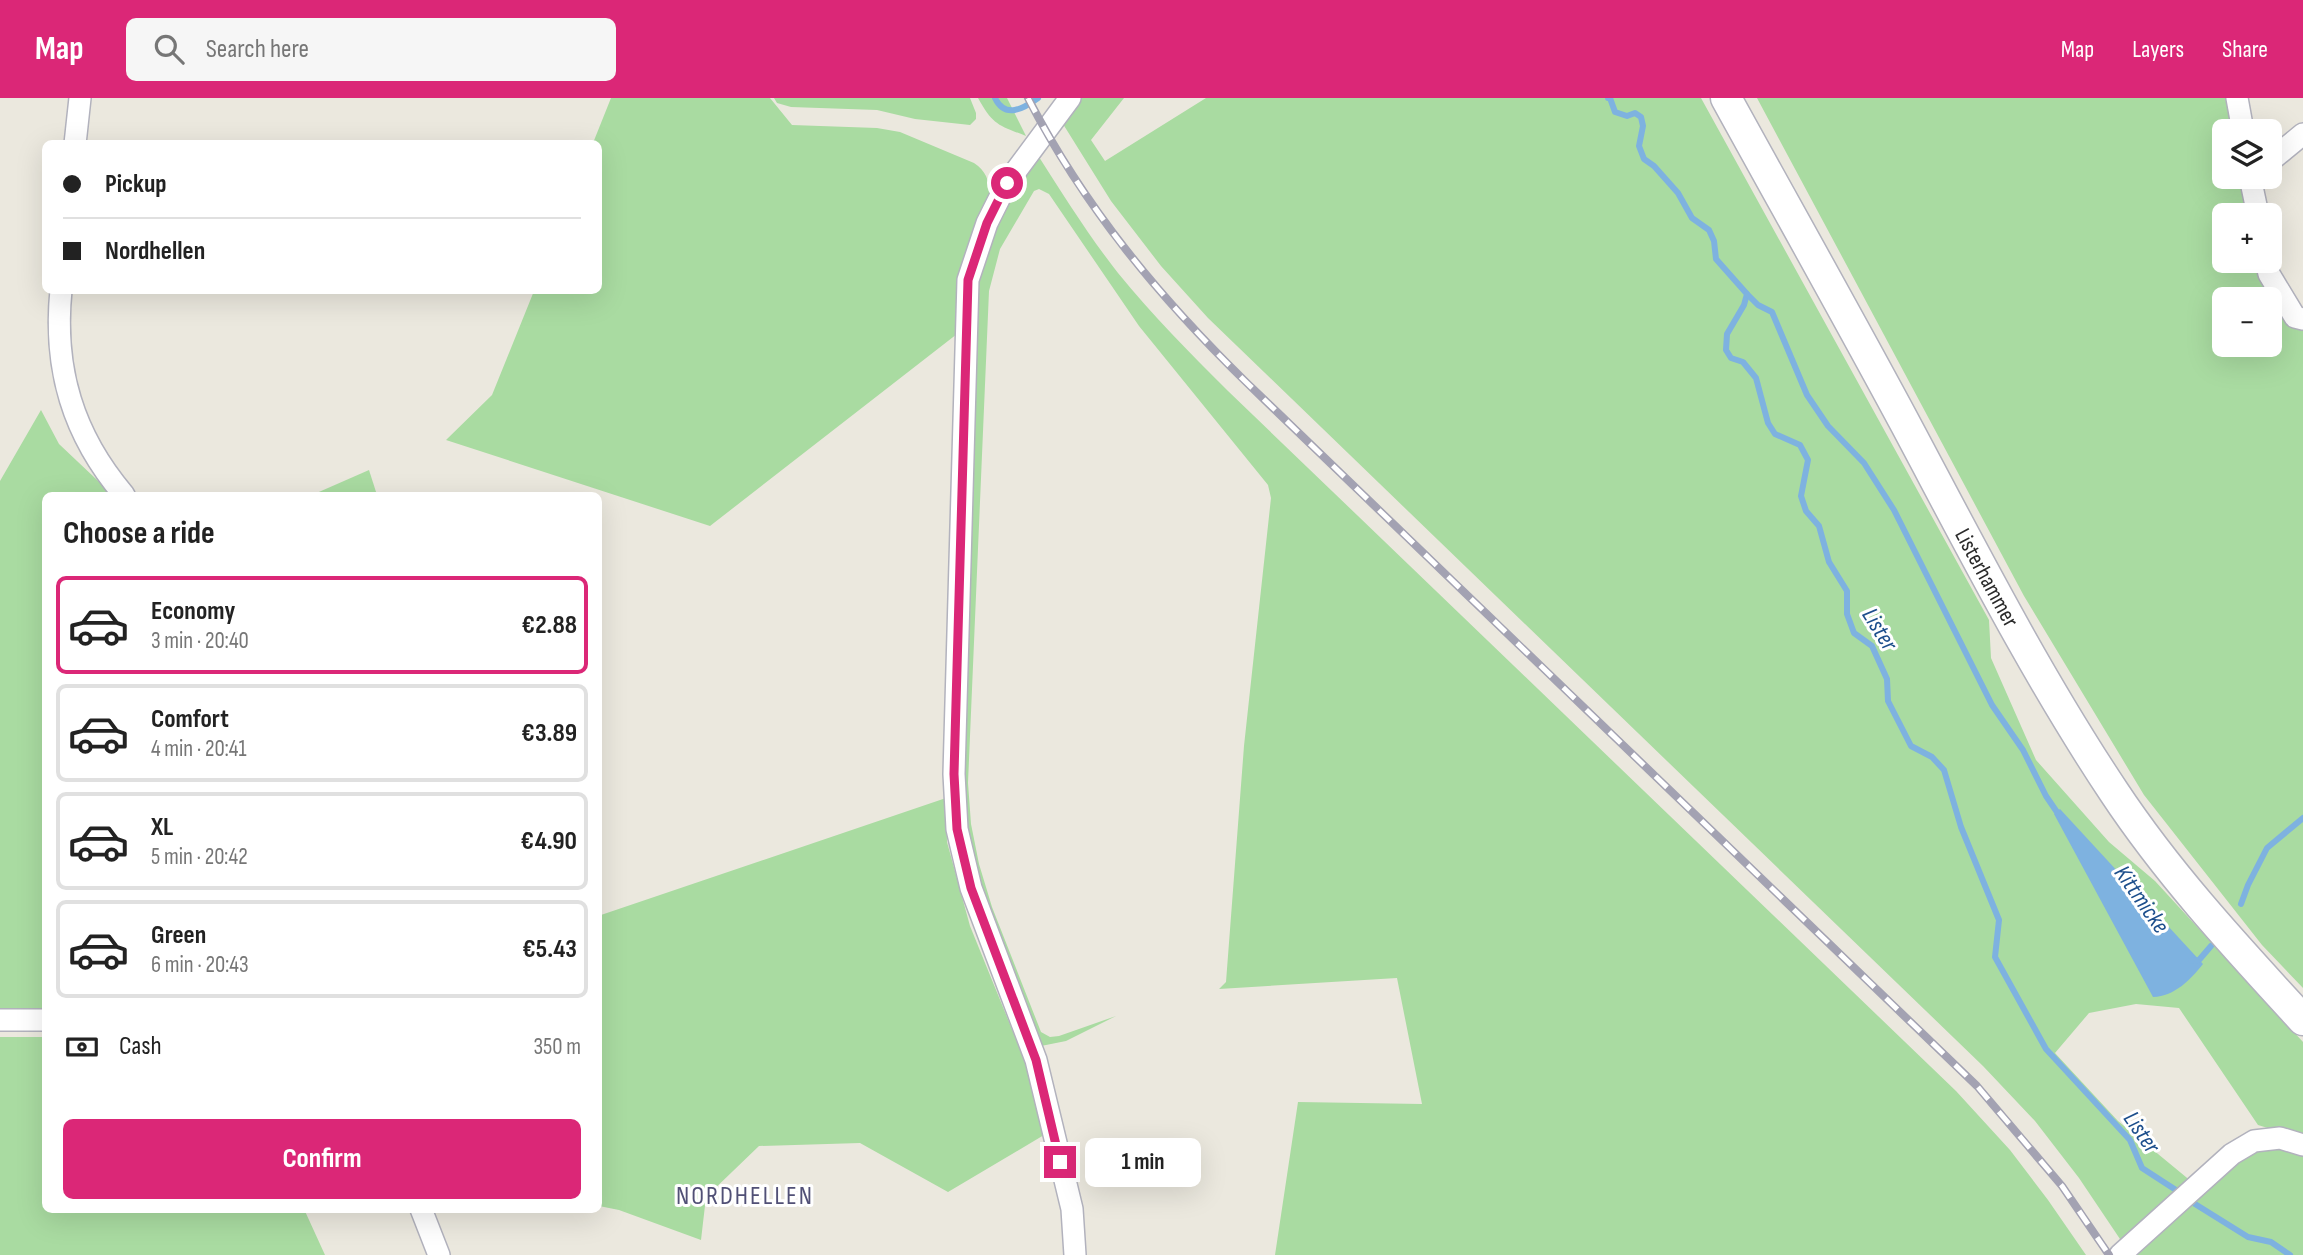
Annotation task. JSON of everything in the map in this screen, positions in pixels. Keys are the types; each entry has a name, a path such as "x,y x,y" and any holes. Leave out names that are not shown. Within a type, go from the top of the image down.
{"main road":[{"name":"Listerhammer","path":"1726,98 2050,692 2115,794 2202,909 2303,1020"}],"street":[{"path":"75,140 79,98"},
{"path":"1070,98 1007,183 987,223 968,280 954,774 957,829 971,888 1036,1060 1072,1209 1075,1255"},
{"path":"2237,98 2241,119"},
{"path":"2282,151 2303,134"},
{"path":"2269,273 2295,317 2303,319"},
{"path":"61,294 60,350 66,388 75,418 90,449 122,492"},
{"path":"0,1020 42,1020"},
{"path":"2120,1255 2232,1154 2254,1141 2280,1138 2303,1145"},
{"path":"423,1213 439,1255"}],"green space":[{"path":"611,98 770,98 792,125 877,128 900,132 974,163 986,176 990,194 957,334 710,526 446,440 492,395 533,294 602,294 602,140 594,140"},
{"path":"774,98 970,98 976,119 970,125 915,119 877,110 791,107 777,103"},
{"path":"978,98 1007,98 1026,136 997,123"},
{"path":"1081,98 1124,98 1091,140 1105,161 1206,98 1701,98 1989,620 1991,658 2036,760 2109,842 2155,881 2303,1042 2303,1139 2258,1125 2179,1008 2136,1004 2089,1013 2055,1053 2118,1121 2192,1182 2122,1242 2079,1178 2035,1121 1983,1066 1208,318 1161,266 1111,201 1063,124"},
{"path":"1757,98 2232,98 2235,119 2212,119 2212,189 2247,189 2250,203 2212,203 2212,273 2267,273 2276,287 2212,287 2212,357 2282,357 2282,296 2303,328 2303,988 2262,945 2144,795 2024,596"},
{"path":"1039,157 1107,259 1172,333 1228,391 1956,1091 2010,1150 2086,1255 1275,1255 1298,1102 1422,1104 1397,978 1219,989 1226,982 1244,746 1271,498 1268,485 1139,326 1049,194 1039,189 1034,191 1000,249 989,291 968,783 971,824 992,907 1041,1032 1050,1037 1059,1036 1116,1016 1066,1041 1041,1046 975,877 965,831 961,782 978,280 1002,215"},
{"path":"41,410 59,444 110,492 42,492 42,1008 0,1009 0,481"},
{"path":"369,470 376,492 319,492"},
{"path":"946,798 947,842 970,926 1029,1071 1044,1135 948,1192 860,1143 759,1146 706,1197 701,1240 619,1210 602,1207 602,915"},
{"path":"0,1037 42,1037 42,1213 306,1213 325,1255 0,1255"},
{"path":"2273,1145 2303,1150 2303,1255 2133,1255 2236,1157"}],"water":[{"path":"2060,809 2203,964 2175,990 2153,997 2054,814"}],"waterway":[{"path":"995,98 1009,110 1026,106 1038,98"},
{"name":"Lister","path":"1608,98 1615,112 1627,116 1635,113 1641,117 1643,126 1639,146 1644,159 1654,166 1678,193 1692,218 1709,230 1714,241 1716,259 1747,294 1744,305 1727,334 1726,350 1731,358 1743,362 1756,378 1768,423 1775,434 1800,445 1808,460 1801,496 1806,511 1819,526 1829,562 1847,591 1847,614 1854,633 1872,646 1887,679 1888,701 1911,746 1932,757 1944,770 1961,827 1999,920 1995,957 2046,1049 2130,1140 2142,1168 2179,1192"},
{"path":"1747,294 1758,305 1772,312 1807,395 1828,426 1864,463 1894,510 1992,705 2023,750 2046,796 2061,818"},
{"name":"Kittmicke","path":"2241,904 2267,848 2303,818"},
{"name":"Kittmicke","path":"2191,961 2199,960 2211,946"},
{"name":"Lister","path":"2195,1204 2248,1237 2271,1242 2290,1255"}],"railway":[{"path":"1028,98 1050,138 1099,214 1184,318 1247,383 1977,1086 2062,1186 2109,1255"}],"district":[{"name":"NORDHELLEN","path":"745,1195"}],"route":[{"path":"1007,183 987,223 968,280 954,774 957,829 971,888 1036,1060 1060,1162"}]}
